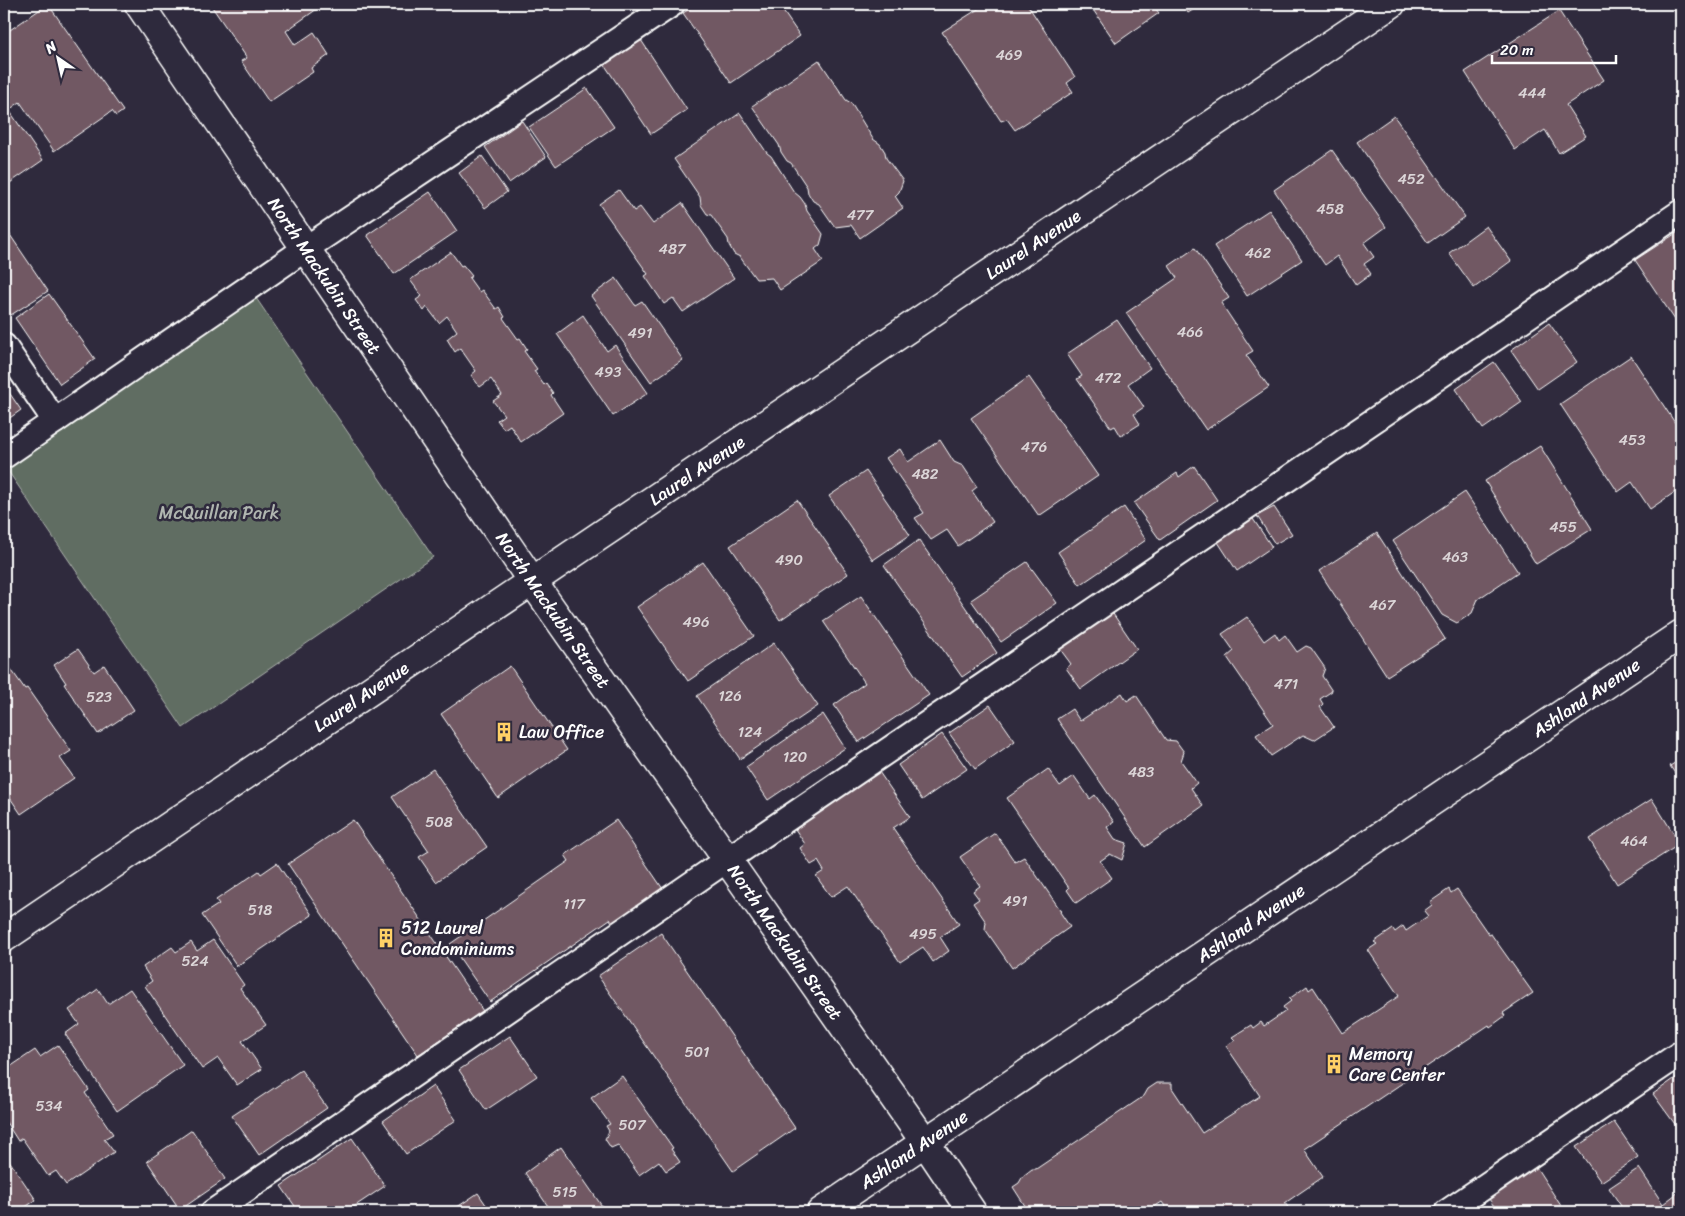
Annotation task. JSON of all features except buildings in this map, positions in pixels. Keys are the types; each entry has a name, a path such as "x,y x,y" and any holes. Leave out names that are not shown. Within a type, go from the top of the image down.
{"street":[{"name":"North Mackubin Street","path":"140,4 532,581 728,858 972,1212"},
{"name":"Laurel Avenue","path":"4,938 1390,4"},
{"name":"Ashland Avenue","path":"821,1212 1681,634"}],"lane":[{"path":"4,456 305,249 672,4"},
{"path":"213,1212 728,858 1681,212"},
{"path":"4,346 55,421"},
{"path":"1446,1212 1681,1053"}],"green space":[{"name":"McQuillan Park","path":"256,298 433,557 183,728 6,468"}],"place":[{"name":"Law Office","path":"504,732"},
{"name":"512 Laurel Condominiums","path":"386,938"},
{"name":"Memory Care Center","path":"1334,1064"}]}
